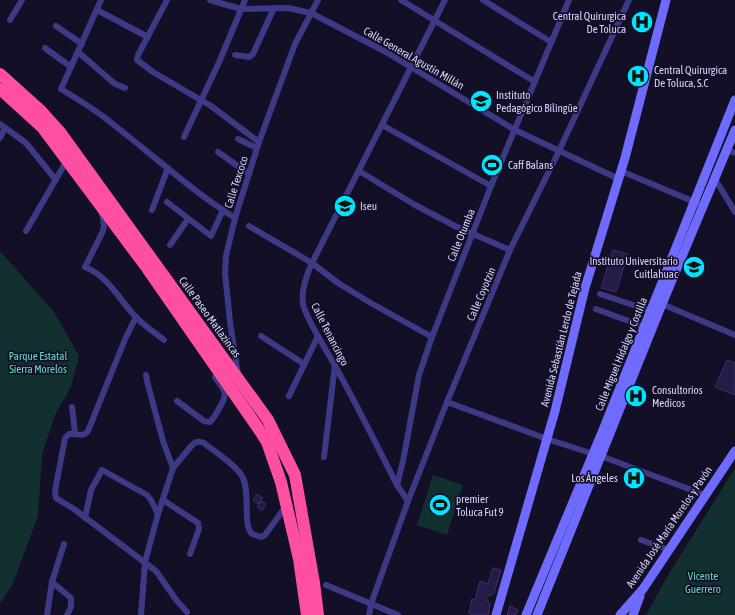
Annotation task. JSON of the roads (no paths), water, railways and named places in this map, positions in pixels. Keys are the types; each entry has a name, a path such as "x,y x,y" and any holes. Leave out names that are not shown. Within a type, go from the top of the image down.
{"highway":[{"name":"Calle Paseo Matlazincas","path":"0,74 41,111 60,132 268,420 295,475 314,583 318,615"},
{"path":"0,89 42,127 67,160 147,268 267,442 281,482 299,559 307,615"}],"main road":[{"name":"Avenida Sebastián Lerdo de Tejada","path":"496,615 555,411 585,288 620,175 666,0"},
{"name":"Calle Miguel Hidalgo y Costilla","path":"537,615 651,311 735,100"},
{"name":"Calle Miguel Hidalgo y Costilla","path":"526,615 597,455 715,179 731,151 735,130"},
{"name":"Avenida José María Morelos y Pavón","path":"620,615 643,589 735,451"},
{"path":"633,615 643,589"}],"street":[{"path":"10,20 22,0"},
{"path":"101,0 61,89 113,124 168,168 235,218"},
{"path":"167,0 136,58 139,63 201,100 258,145"},
{"name":"Calle General Agustín Millán","path":"210,0 241,9 288,8 310,13 412,67 515,130 559,151 704,206"},
{"path":"184,137 220,60 245,0"},
{"name":"Calle Texcoco","path":"239,380 230,322 225,273 226,256 235,218 258,145 295,44 318,0"},
{"path":"401,0 535,82"},
{"name":"Calle Tenancingo","path":"408,501 397,485 335,365 306,315 303,304 306,277 312,263 445,0"},
{"path":"483,0 551,42"},
{"name":"Calle Coyotzin","path":"369,615 371,604 408,501 510,250 559,151 629,0"},
{"name":"Calle Otumba","path":"397,485 419,375 432,337 491,186 551,42 566,1"},
{"path":"235,55 249,56 253,54 274,8"},
{"path":"97,10 148,38"},
{"path":"56,26 82,44"},
{"path":"45,48 71,67"},
{"path":"78,52 115,84 125,88"},
{"path":"382,125 491,186"},
{"path":"0,138 3,126 30,147 56,180"},
{"path":"238,139 258,145"},
{"path":"218,152 249,174"},
{"path":"26,231 67,160"},
{"path":"152,210 168,168"},
{"path":"359,171 457,228 510,250"},
{"path":"715,179 735,212"},
{"path":"167,202 211,236 223,210"},
{"path":"102,207 104,226 103,231 85,267 95,271 108,282 136,317 164,340"},
{"path":"170,245 188,219"},
{"path":"250,226 312,263 338,283 369,302 432,337"},
{"path":"600,294 651,311"},
{"path":"662,304 735,334"},
{"path":"596,309 645,327"},
{"path":"136,317 126,337 88,431 82,436 72,434 65,438 55,491 56,498 74,509 145,562 162,578 177,601 187,612"},
{"path":"261,336 304,364"},
{"path":"289,396 318,336"},
{"path":"324,456 335,365"},
{"path":"177,401 204,421 210,422 214,418 225,396 224,390 215,377 219,371"},
{"path":"146,375 163,441 173,468"},
{"path":"447,402 705,495"},
{"path":"72,407 72,434"},
{"path":"141,615 145,562 158,514 173,468 192,444 200,441 204,443 237,469 242,476 246,492 248,528 252,534 257,536 265,535 269,532 286,506"},
{"path":"85,518 91,490 102,470 147,495 158,514"},
{"path":"163,500 198,523 199,529 190,554"},
{"path":"641,540 669,550"},
{"path":"47,615 52,582 64,544"},
{"path":"52,582 71,598 71,607 67,615"},
{"path":"326,585 396,615"}],"place":[{"name":"Central Quirurgica De Toluca","path":"642,22"},
{"name":"Central Quirurgica De Toluca, S.C","path":"638,76"},
{"name":"Instituto Pedagógico Bilingüe","path":"481,101"},
{"name":"Caff Balans","path":"492,165"},
{"name":"Iseu","path":"345,206"},
{"name":"Instituto Universitario Cuitlahuac","path":"694,267"},
{"name":"Consultorios Medicos","path":"636,396"},
{"name":"Los Ángeles","path":"634,478"},
{"name":"premier Toluca Fut 9","path":"440,505"}],"park label":[{"name":"Parque Estatal Sierra Morelos","path":"38,362"},
{"name":"Vicente Guerrero","path":"703,582"}]}
